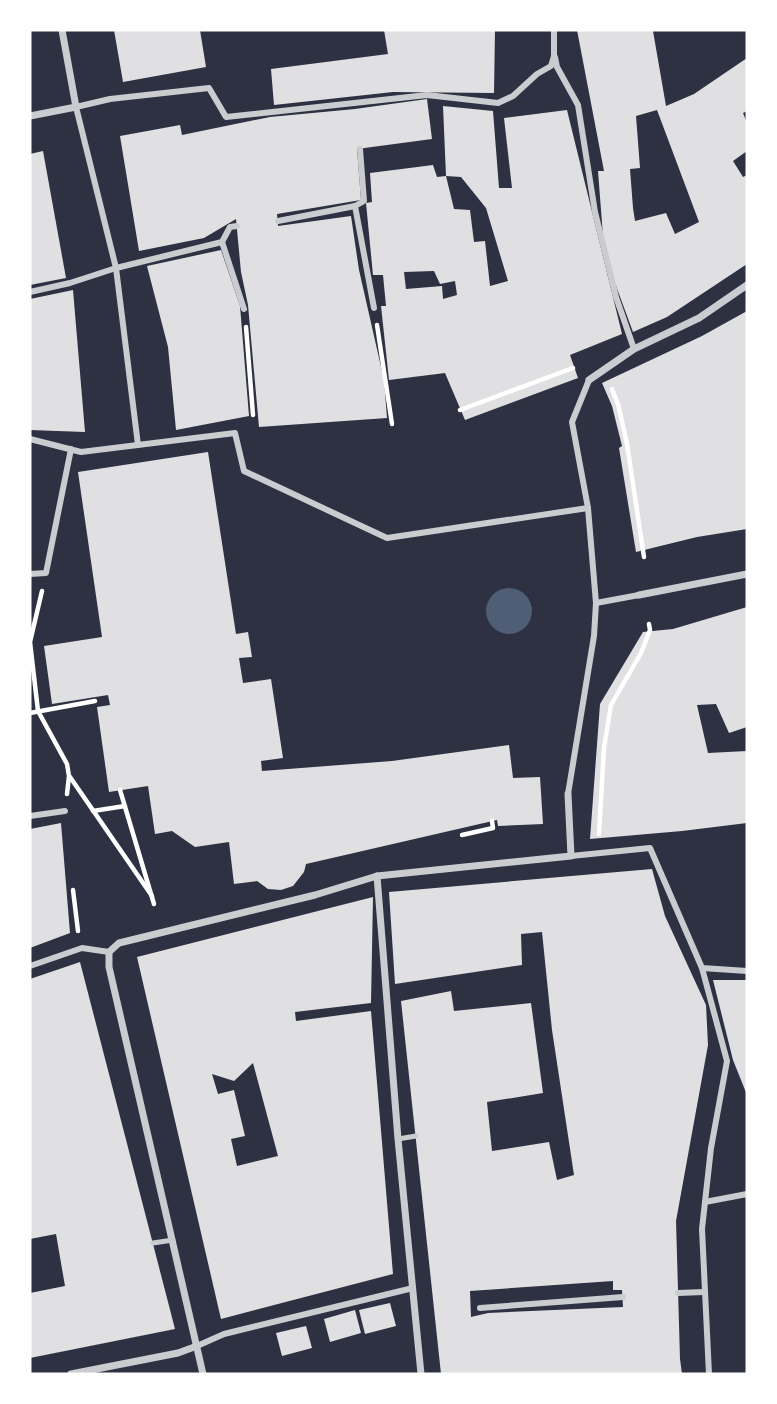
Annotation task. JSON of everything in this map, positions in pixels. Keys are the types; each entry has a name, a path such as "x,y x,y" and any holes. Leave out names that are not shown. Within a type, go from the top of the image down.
{"street":[{"path":"62,30 76,107 116,268 138,445"},
{"path":"554,30 557,67 578,105 594,212 616,297 634,349"},
{"path":"30,116 110,99 209,88 226,117 354,106 427,95 498,103 513,96 551,66 554,55"},
{"path":"278,221 355,206 364,201 360,149"},
{"path":"355,206 374,308"},
{"path":"237,226 230,227 222,242 244,309"},
{"path":"30,292 222,242"},
{"path":"571,856 568,794 594,636 596,603 588,508 572,422 589,380 634,349 699,318 747,285"},
{"path":"30,439 81,453 235,433 244,471 387,538 588,508"},
{"path":"30,574 46,573 71,449"},
{"path":"596,603 747,574"},
{"path":"30,816 65,811"},
{"path":"203,1374 109,967 109,952 119,943 315,895 377,876 650,848 702,968 727,1061 711,1147 702,1229 709,1374"},
{"path":"377,876 398,1139 421,1374"},
{"path":"30,966 82,948 109,952"},
{"path":"702,968 747,971"},
{"path":"705,1202 747,1194"},
{"path":"71,1374 178,1353 224,1334 413,1288"},
{"path":"678,1293 704,1292"},
{"path":"480,1308 623,1297"}],"lane":[{"path":"398,1139 416,1136"},
{"path":"153,1243 173,1240"}],"path":[{"path":"374,308 392,424"},
{"path":"244,309 253,415"},
{"path":"460,410 575,367"},
{"path":"609,380 618,404 627,444 644,556"},
{"path":"46,573 30,642 38,711 67,764 69,776 152,896"},
{"path":"599,838 604,748 611,705 641,653 650,630 649,624"},
{"path":"30,713 95,701"},
{"path":"120,790 154,904"},
{"path":"93,811 125,806"},
{"path":"463,835 492,828 492,821"},
{"path":"73,890 78,935"}],"water":[{"path":"509,588 525,595 532,611 525,627 509,634 493,627 486,611 493,595"}],"building":[{"path":"114,30 200,30 206,67 123,82"},
{"path":"384,30 495,30 494,93 393,92 274,105 271,69 388,54"},
{"path":"577,30 653,31 666,106 694,94 747,58 747,111 743,113 747,123 747,151 733,161 743,177 747,175 747,264 667,317 633,332 615,283 603,236 598,171 604,171","holes":["657,110 699,222 675,234 666,213 635,221 630,169 640,168 636,116"]},
{"path":"427,99 432,139 357,149 361,200 277,214 278,226 351,216 359,270 384,380 387,418 259,427 248,305 241,272 236,219 204,238 139,251 120,136 180,125 182,135 270,117"},
{"path":"443,106 493,111 499,188 512,188 504,118 567,110 622,334 570,355 578,378 465,420 445,373 389,380 381,306 386,306 383,275 373,275 366,203 372,202 370,173 433,165 437,177 446,176","holes":["446,176 461,177 486,208 508,281 490,286 485,241 474,242 470,210 454,209","434,271 440,284 455,281 457,295 443,299 442,286 406,289 404,272"]},
{"path":"43,151 66,278 30,285 30,154"},
{"path":"221,250 240,306 249,416 176,430 168,347 147,266"},
{"path":"73,290 85,432 30,430 30,299"},
{"path":"747,311 747,529 697,537 636,552 619,448 622,446 612,406 602,383 702,336"},
{"path":"208,452 236,634 248,632 252,657 239,658 243,683 271,679 283,758 261,761 262,771 392,761 509,745 513,778 540,777 543,824 498,826 497,820 306,864 304,872 293,886 281,890 268,889 257,881 234,884 229,842 195,847 172,831 155,834 148,786 109,792 97,707 110,705 108,695 52,704 44,646 102,637 78,472"},
{"path":"747,607 747,727 729,733 716,704 697,705 708,753 747,751 747,823 590,839 600,704 643,632 673,629"},
{"path":"61,823 70,933 30,948 30,829"},
{"path":"652,869 665,916 706,1005 708,1045 676,1221 682,1374 441,1374 401,1001 451,991 454,1011 531,1003 543,1093 487,1102 492,1151 549,1142 557,1180 574,1175 552,1030 542,932 521,934 522,965 395,984 389,892","holes":["613,1281 613,1290 622,1290 623,1307 488,1313 471,1317 470,1291"]},
{"path":"373,897 371,1003 295,1012 296,1021 371,1011 393,1274 221,1319 137,957","holes":["253,1063 278,1156 237,1166 231,1139 245,1136 234,1090 218,1094 212,1074 234,1081"]},
{"path":"80,962 175,1329 30,1358 30,1293 65,1286 56,1234 30,1239 30,979"},
{"path":"713,980 747,980 747,1095 733,1060"},
{"path":"390,1303 396,1326 365,1334 359,1310"},
{"path":"355,1310 361,1333 330,1342 324,1319"},
{"path":"306,1326 312,1348 282,1356 276,1333"}]}
